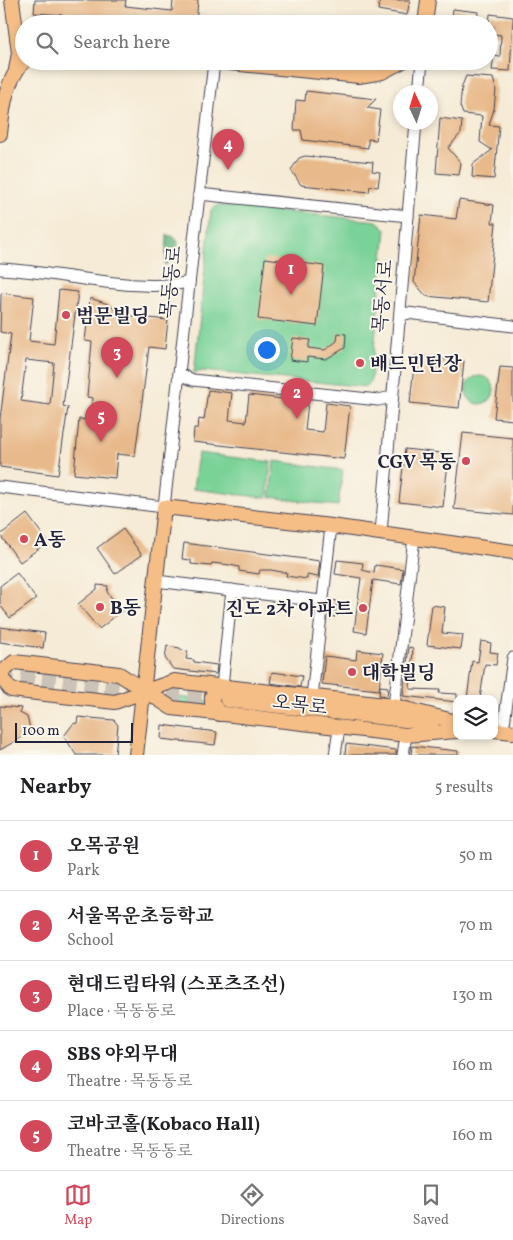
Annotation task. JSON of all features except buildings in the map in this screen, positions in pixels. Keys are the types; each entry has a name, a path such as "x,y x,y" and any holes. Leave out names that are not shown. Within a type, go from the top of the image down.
{"main road":[{"path":"12,0 15,23"},
{"path":"22,0 23,15"},
{"path":"426,15 428,0"},
{"path":"0,134 4,96 18,70"},
{"path":"300,70 359,76 386,70"},
{"path":"164,507 331,526 513,552"},
{"name":"목동동로","path":"136,755 164,507"},
{"name":"오목로","path":"453,725 225,691 174,680 143,691 115,702 11,690 0,675 14,662 119,674 143,691 172,708 406,735 453,731"},
{"path":"220,714 212,703 212,696 220,689 225,691"},
{"name":"오목로","path":"225,691 312,696 394,706 453,721"}],"street":[{"name":"목동동로","path":"164,507 211,70"},
{"path":"420,85 421,70"},
{"name":"목동서로","path":"380,533 415,130"},
{"path":"199,194 408,216"},
{"path":"0,269 121,283 173,285 189,282"},
{"path":"399,323 401,316 407,313 513,326"},
{"path":"179,374 193,380 368,399 378,400 392,397"},
{"path":"0,487 164,507"},
{"name":"오목로","path":"312,696 331,526"},
{"path":"394,706 414,538"},
{"path":"156,581 322,601"},
{"path":"225,691 232,590"},
{"path":"503,731 513,658"},
{"path":"335,755 339,728"},
{"path":"403,755 406,735"}],"green space":[{"path":"218,205 377,221 386,229 371,380 366,387 203,371 194,373 211,210"},
{"path":"167,235 175,237 178,242 176,258 165,265"},
{"path":"480,376 490,380 494,390 490,400 480,404 470,400 466,390 470,380"},
{"path":"198,453 271,462 267,498 193,489"},
{"path":"274,461 343,470 338,506 270,497"},
{"path":"179,697 206,700 206,708 178,708"}],"tunnel":[{"path":"0,675 223,700"}],"place":[{"name":"SBS 야외무대","path":"228,170"},
{"name":"오목공원","path":"291,295"},
{"name":"범문빌딩","path":"66,315"},
{"name":"배드민턴장","path":"360,363"},
{"name":"현대드림타워 (스포츠조선)","path":"117,378"},
{"name":"서울목운초등학교","path":"297,419"},
{"name":"코바코홀(Kobaco Hall)","path":"101,442"},
{"name":"CGV 목동","path":"466,461"},
{"name":"A동","path":"24,539"},
{"name":"B동","path":"100,607"},
{"name":"진도 2차 아파트","path":"363,608"},
{"name":"대학빌딩","path":"352,672"}]}
